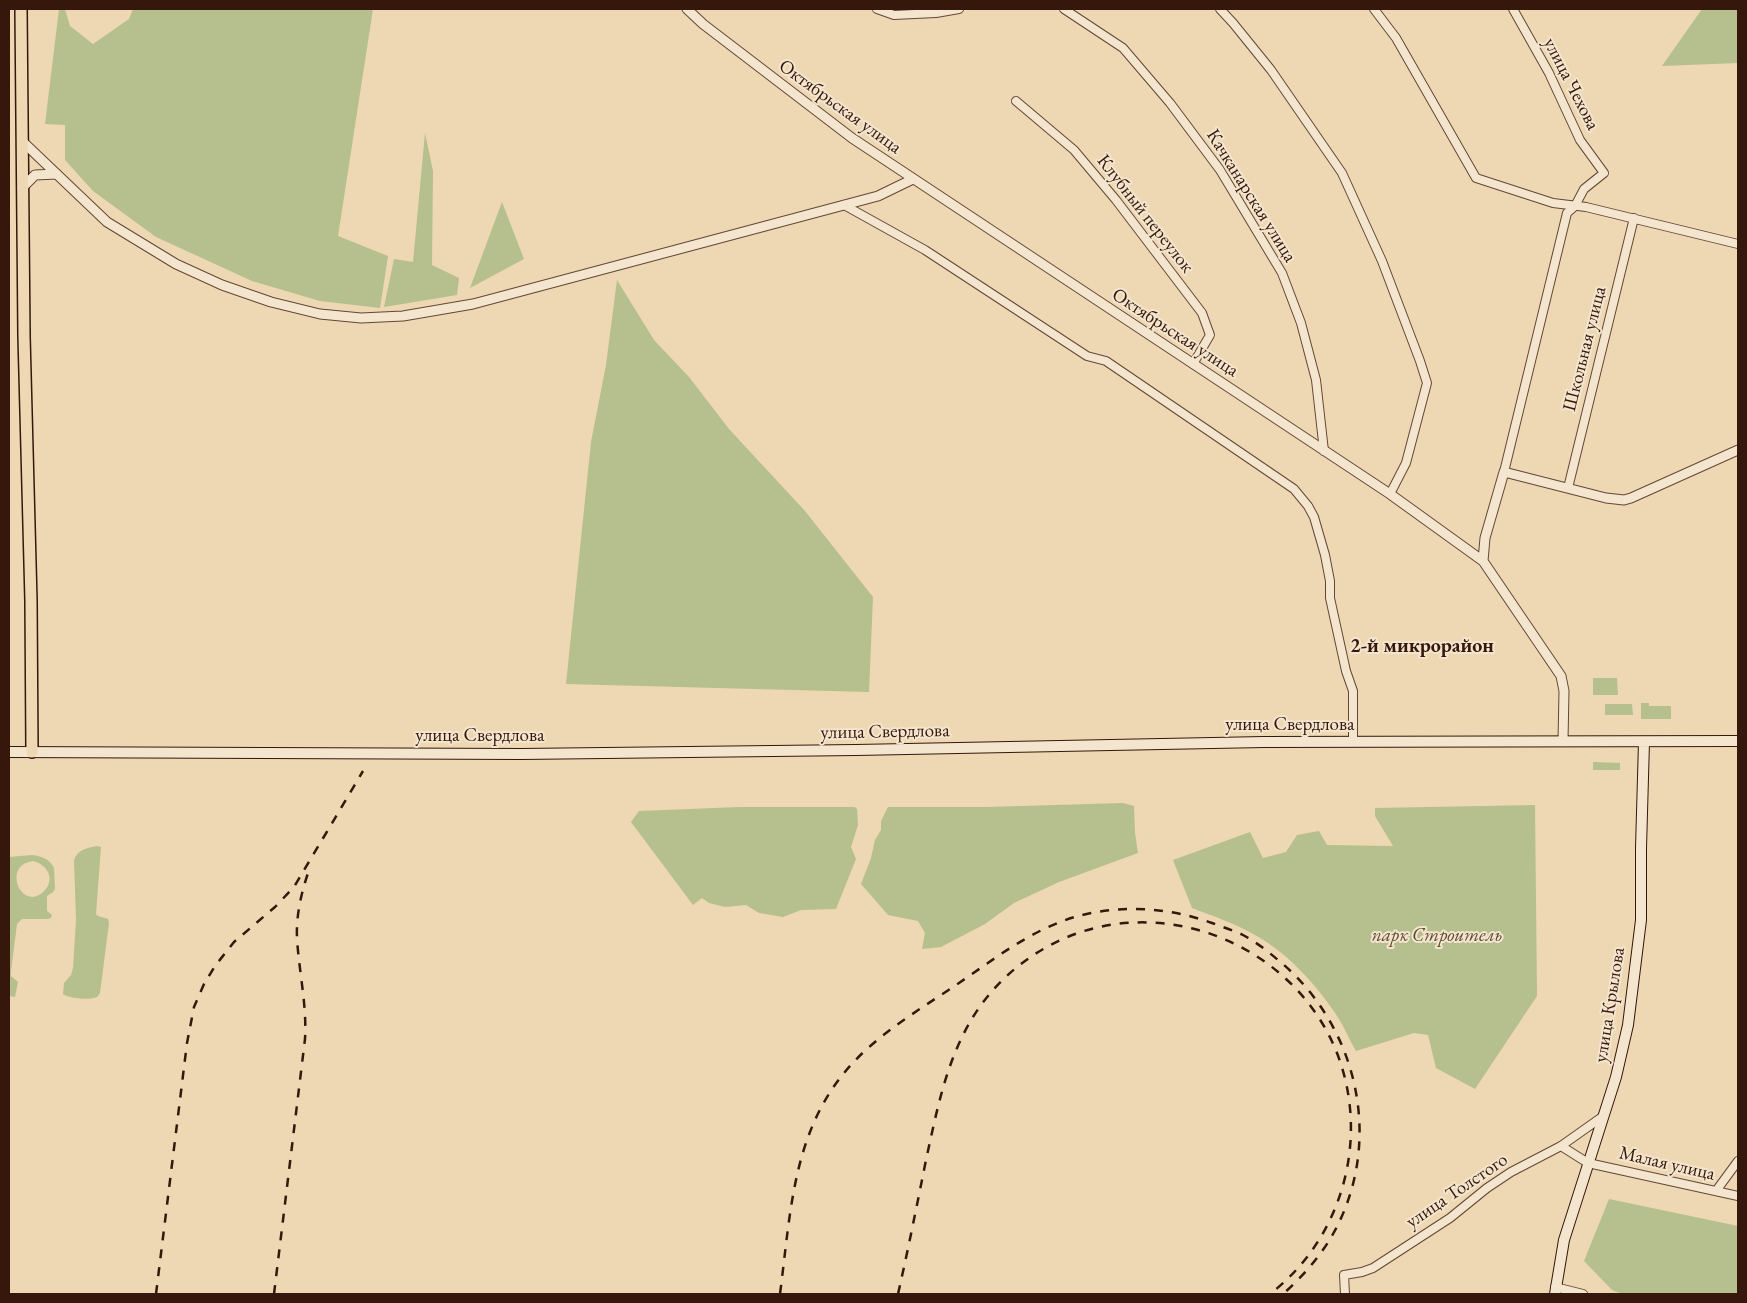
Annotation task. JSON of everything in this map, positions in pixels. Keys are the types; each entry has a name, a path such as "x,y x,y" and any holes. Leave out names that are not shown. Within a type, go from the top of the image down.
{"main road":[{"path":"21,9 24,336 31,601 32,752"},
{"name":"улица Свердлова","path":"9,752 522,754 1353,742 1738,741"},
{"name":"улица Крылова","path":"1555,1290 1564,1240 1620,1060 1628,1025 1641,920 1640,848 1644,742"}],"street":[{"name":"Октябрьская улица","path":"687,9 703,24 852,138 1390,494 1484,561 1561,676 1564,691 1563,741"},
{"path":"877,9 894,15 936,14 959,9"},
{"name":"Качканарская улица","path":"1064,9 1123,48 1170,104 1220,170 1282,273 1301,323 1316,380 1324,451"},
{"path":"1220,9 1271,70 1342,173 1382,261 1420,360 1427,383 1406,463 1390,494"},
{"path":"1374,9 1396,38 1476,178 1553,203 1586,207 1738,244"},
{"name":"улица Чехова","path":"1513,9 1549,73 1580,140 1604,172 1584,189 1575,206"},
{"name":"Клубный переулок","path":"1016,100 1074,150 1116,200 1202,313 1210,334 1193,364"},
{"path":"22,141 108,222 176,264 222,285 271,302 320,314 361,318 403,316 473,304 878,196 913,179"},
{"path":"22,188 35,175 57,174"},
{"path":"844,205 925,250 1087,356 1106,361 1294,489 1308,506 1314,517 1325,555 1330,581 1330,598 1346,671 1353,691 1353,742"},
{"path":"1484,561 1485,538 1504,472 1567,213 1575,206"},
{"name":"Школьная улица","path":"1568,488 1634,218"},
{"path":"1504,472 1606,498 1624,500 1646,492 1738,450"},
{"name":"улица Толстого","path":"1345,1294 1344,1275 1373,1268 1450,1218 1495,1182 1560,1146 1602,1117"},
{"name":"Малая улица","path":"1560,1146 1588,1163 1738,1196"},
{"path":"1716,1191 1738,1161"},
{"path":"1555,1290 1584,1294"}],"green space":[{"path":"59,9 65,9 70,26 93,44 129,19 133,9 373,9 338,236 388,256 380,308 320,301 252,281 156,237 93,191 65,160 65,125 45,124"},
{"path":"1702,9 1738,9 1738,63 1662,66"},
{"path":"425,133 433,171 432,265 459,278 457,295 384,307 394,259 413,262"},
{"path":"502,202 524,259 470,288"},
{"path":"617,280 654,340 689,377 729,429 805,511 873,597 869,692 566,684 591,442 606,365"},
{"path":"1593,678 1617,678 1618,695 1593,695"},
{"path":"1641,703 1649,703 1649,706 1671,706 1671,719 1641,719"},
{"path":"1605,704 1632,704 1633,715 1605,715"},
{"path":"1593,762 1620,763 1620,770 1593,770"},
{"path":"1123,803 1134,806 1138,853 1059,882 1014,903 985,924 941,947 922,949 925,933 918,921 888,915 861,884 871,858 875,840 881,830 881,821 888,807 987,807"},
{"name":"парк Строитель","path":"1535,805 1537,996 1475,1089 1436,1068 1428,1035 1414,1033 1356,1051 1325,999 1298,967 1265,941 1246,930 1192,908 1173,860 1250,832 1263,858 1286,852 1297,835 1319,831 1327,845 1393,846 1375,816 1375,808"},
{"path":"740,807 855,807 857,809 858,825 851,847 856,859 836,909 801,910 783,917 759,913 746,905 725,907 709,903 702,898 693,905 631,822 639,811"},
{"path":"97,846 101,847 96,914 108,919 109,923 100,993 97,997 87,999 69,997 63,994 64,983 71,975 73,968 76,920 74,860 80,851"},
{"path":"32,855 48,860 54,868 55,889 47,896 47,911 52,915 51,918 22,919 17,924 11,971 11,976 18,982 15,997 9,996 9,857","holes":["33,861 48,872 50,881 45,890 37,896 29,897 18,886 16,879 18,871 23,864"]},
{"path":"1609,1199 1738,1226 1738,1294 1622,1294 1612,1290 1584,1261"}],"railway":[{"path":"156,1294 187,1043 194,1007 204,984 215,966 234,942 275,907 294,887 363,771"},
{"path":"274,1294 305,1039 305,1014 298,951 297,922 308,873"},
{"path":"780,1294 788,1226 800,1162 810,1131 824,1102 843,1074 868,1048 890,1030 1021,941 1055,924 1072,918 1091,913 1122,909 1182,914 1212,923 1249,938 1284,965 1310,992 1331,1023 1346,1056 1356,1091 1360,1127 1357,1164 1348,1200 1333,1234 1322,1251 1304,1274 1283,1294"},
{"path":"898,1294 939,1104 949,1068 973,1017 1005,977 1032,956 1062,939 1078,933 1117,924 1156,923 1194,929 1231,942 1264,961 1294,987 1319,1017 1337,1053 1347,1085 1351,1119 1350,1152 1343,1184 1332,1216 1316,1245 1295,1271 1270,1294"}],"district":[{"name":"2-й микрорайон","path":"1422,647"}]}
